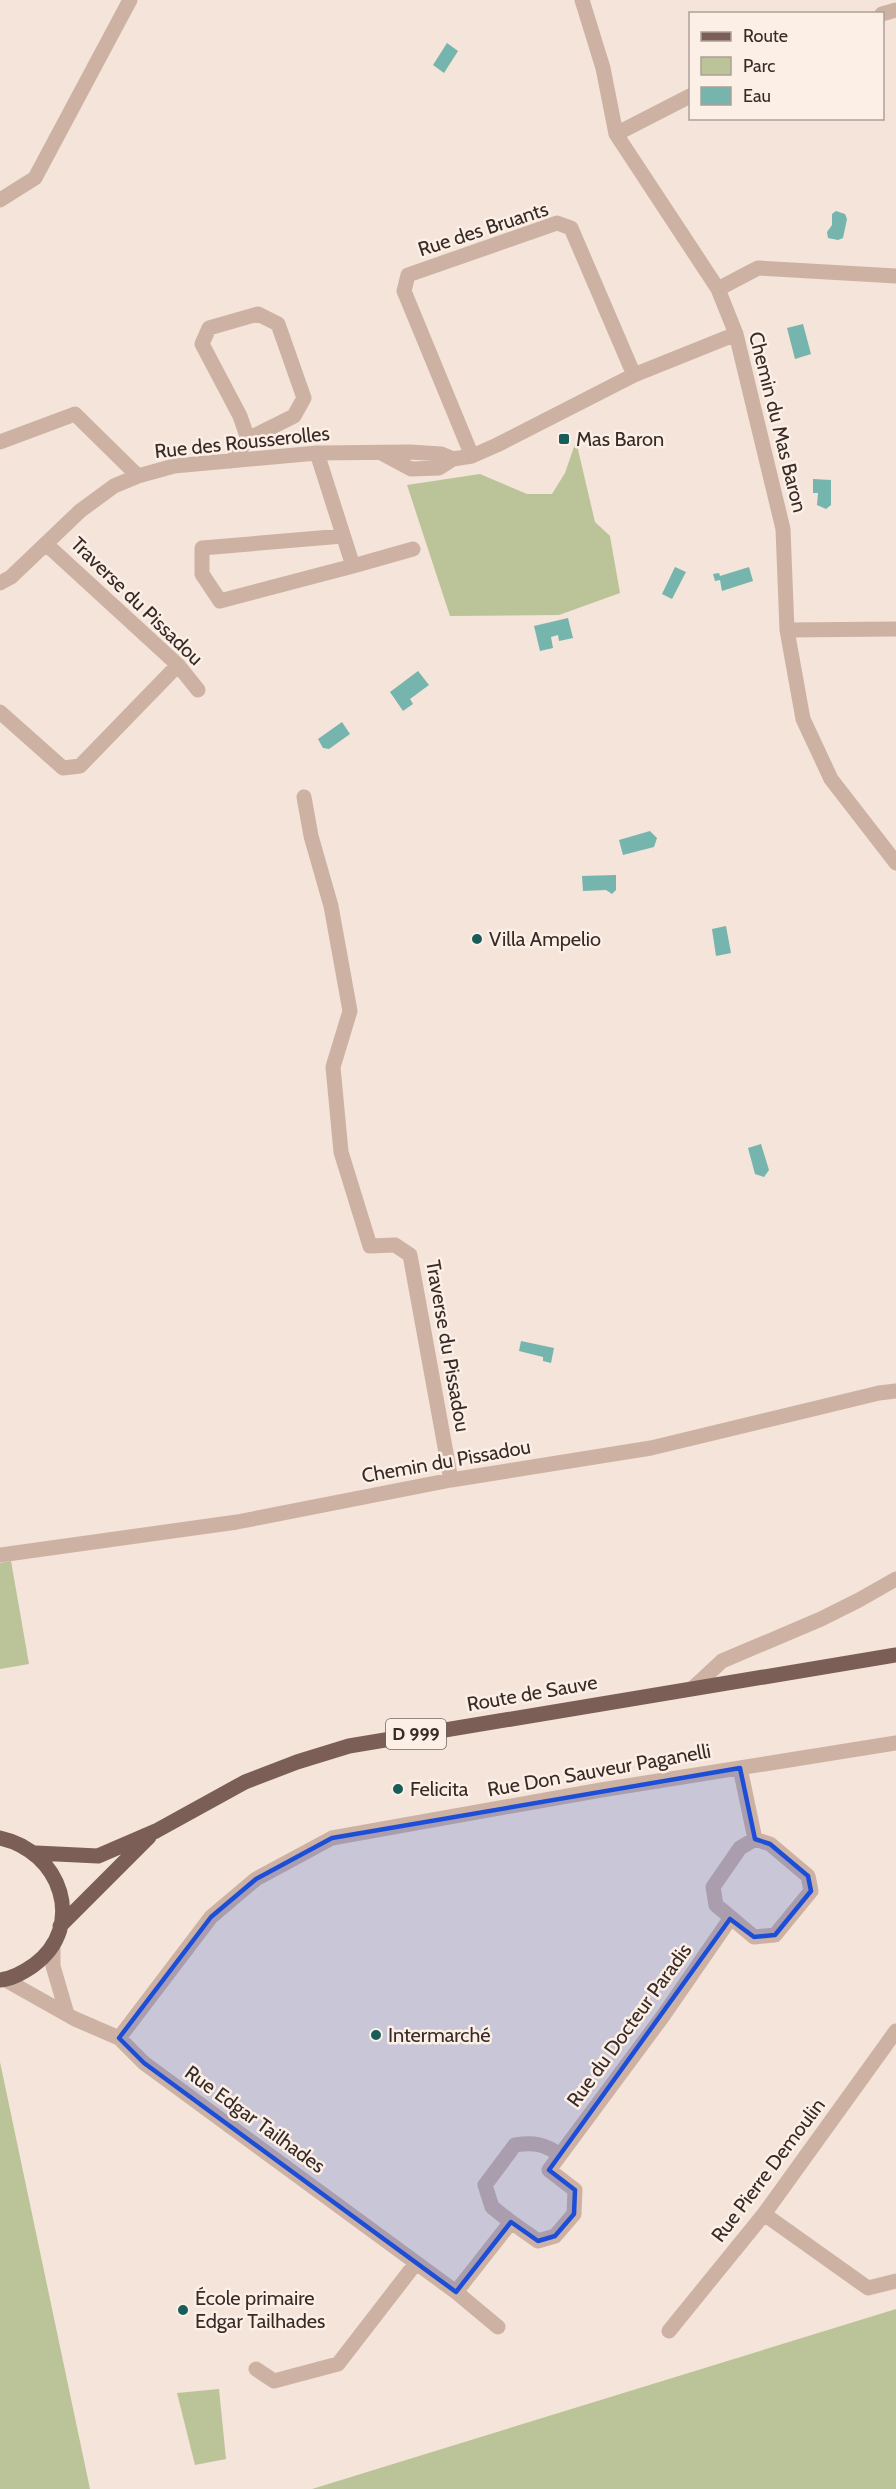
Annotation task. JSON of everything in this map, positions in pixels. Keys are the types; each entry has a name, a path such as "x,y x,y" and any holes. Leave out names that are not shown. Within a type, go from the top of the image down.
{"main road":[{"name":"Route de Sauve","path":"36,1853 98,1856 156,1831 245,1782 297,1762 349,1746 896,1655"},
{"name":"Route de Sauve","path":"60,1926 156,1831"},
{"path":"0,1838 16,1842 36,1853 50,1868 59,1886 62,1906 60,1926 53,1944 40,1960 24,1972 2,1980"}],"street":[{"path":"0,200 35,178 130,0"},
{"name":"Chemin du Mas Baron","path":"582,0 603,68 616,134 718,289 736,334 783,528 787,630 803,719 831,779 896,863"},
{"path":"616,134 689,97"},
{"name":"Rue des Bruants","path":"472,456 404,291 408,275 557,223 571,228 634,375"},
{"path":"718,289 759,268 896,276"},
{"path":"231,461 248,439 294,416 303,398 278,324 258,314 209,328 202,344 240,416 248,439"},
{"name":"Rue des Rousserolles","path":"0,583 11,577 80,511 114,486 138,476 174,466 317,453 382,454 411,469 439,468 453,459 472,456 634,375 736,334"},
{"path":"0,442 75,414 138,476"},
{"path":"317,453 353,566"},
{"path":"343,536 202,548 202,574 220,601 413,549"},
{"name":"Traverse du Pissadou","path":"46,544 178,665 198,690"},
{"path":"787,630 896,629"},
{"path":"0,711 63,768 80,766 178,665"},
{"name":"Traverse du Pissadou","path":"304,797 311,836 331,906 350,1011 333,1067 341,1152 370,1246 395,1245 410,1255 451,1480"},
{"name":"Chemin du Pissadou","path":"0,1555 237,1522 451,1480 651,1448 896,1391"},
{"path":"693,1688 722,1661 840,1610 896,1579"},
{"name":"Rue Don Sauveur Paganelli","path":"120,2038 132,2019 211,1917 256,1880 332,1838 896,1743"},
{"path":"740,1768 755,1839"},
{"path":"755,1839 770,1844 808,1876 811,1891 775,1935 754,1936 730,1919 716,1905 713,1887 740,1848 755,1839"},
{"name":"Rue du Docteur Paradis","path":"560,2155 663,2016 730,1919"},
{"path":"53,1944 53,1966 67,2014"},
{"name":"Rue Edgar Tailhades","path":"2,1980 75,2019 120,2038 144,2063 456,2292 498,2327"},
{"name":"Rue Pierre Demoulin","path":"669,2331 764,2214 896,2031"},
{"path":"535,2142 549,2147 560,2155 549,2170 575,2190 574,2214 555,2236 538,2241 492,2207 485,2185 515,2145 535,2142"},
{"path":"764,2214 868,2288 896,2281"},
{"path":"456,2292 511,2222"},
{"path":"256,2369 274,2380 338,2364 416,2263"}],"highlighted area":[{"path":"740,1768 755,1839 770,1844 808,1876 811,1891 775,1935 754,1937 730,1919 549,2170 575,2190 574,2214 555,2236 538,2241 511,2222 456,2292 144,2063 119,2038 211,1917 256,1879 332,1838"}],"green space":[{"path":"576,441 595,522 610,536 620,593 559,615 450,616 407,485 480,474 527,494 552,494 565,473"},
{"path":"11,1561 29,1664 0,1669 0,1563"},
{"path":"0,2062 90,2489 0,2489"},
{"path":"896,2309 896,2489 312,2489"},
{"path":"219,2389 226,2459 195,2465 177,2393"}],"water":[{"path":"447,43 458,51 444,73 433,65"},
{"path":"836,211 845,214 847,219 843,238 838,240 828,238 827,232 832,225 832,214"},
{"path":"803,324 811,354 795,359 787,328"},
{"path":"813,479 831,480 831,505 826,509 817,505 818,493 813,493"},
{"path":"675,567 686,572 672,599 662,594"},
{"path":"749,567 753,581 722,591 720,580 715,581 713,574 719,573 720,576"},
{"path":"568,618 573,638 559,641 558,635 551,637 553,648 540,651 534,626"},
{"path":"418,671 429,685 410,699 413,704 403,711 390,692"},
{"path":"342,722 350,734 329,749 323,748 318,739"},
{"path":"650,831 657,838 654,847 623,855 619,840"},
{"path":"616,875 616,890 612,894 606,890 583,891 582,876"},
{"path":"726,926 731,953 716,956 712,929"},
{"path":"761,1144 769,1170 764,1177 755,1174 748,1148"},
{"path":"521,1341 554,1348 551,1363 543,1361 543,1357 519,1351"}],"place":[{"name":"Mas Baron","path":"564,439"},
{"name":"Villa Ampelio","path":"477,939"},
{"name":"Felicita","path":"398,1789"},
{"name":"Intermarché","path":"376,2035"},
{"name":"École primaire Edgar Tailhades","path":"183,2310"}]}
